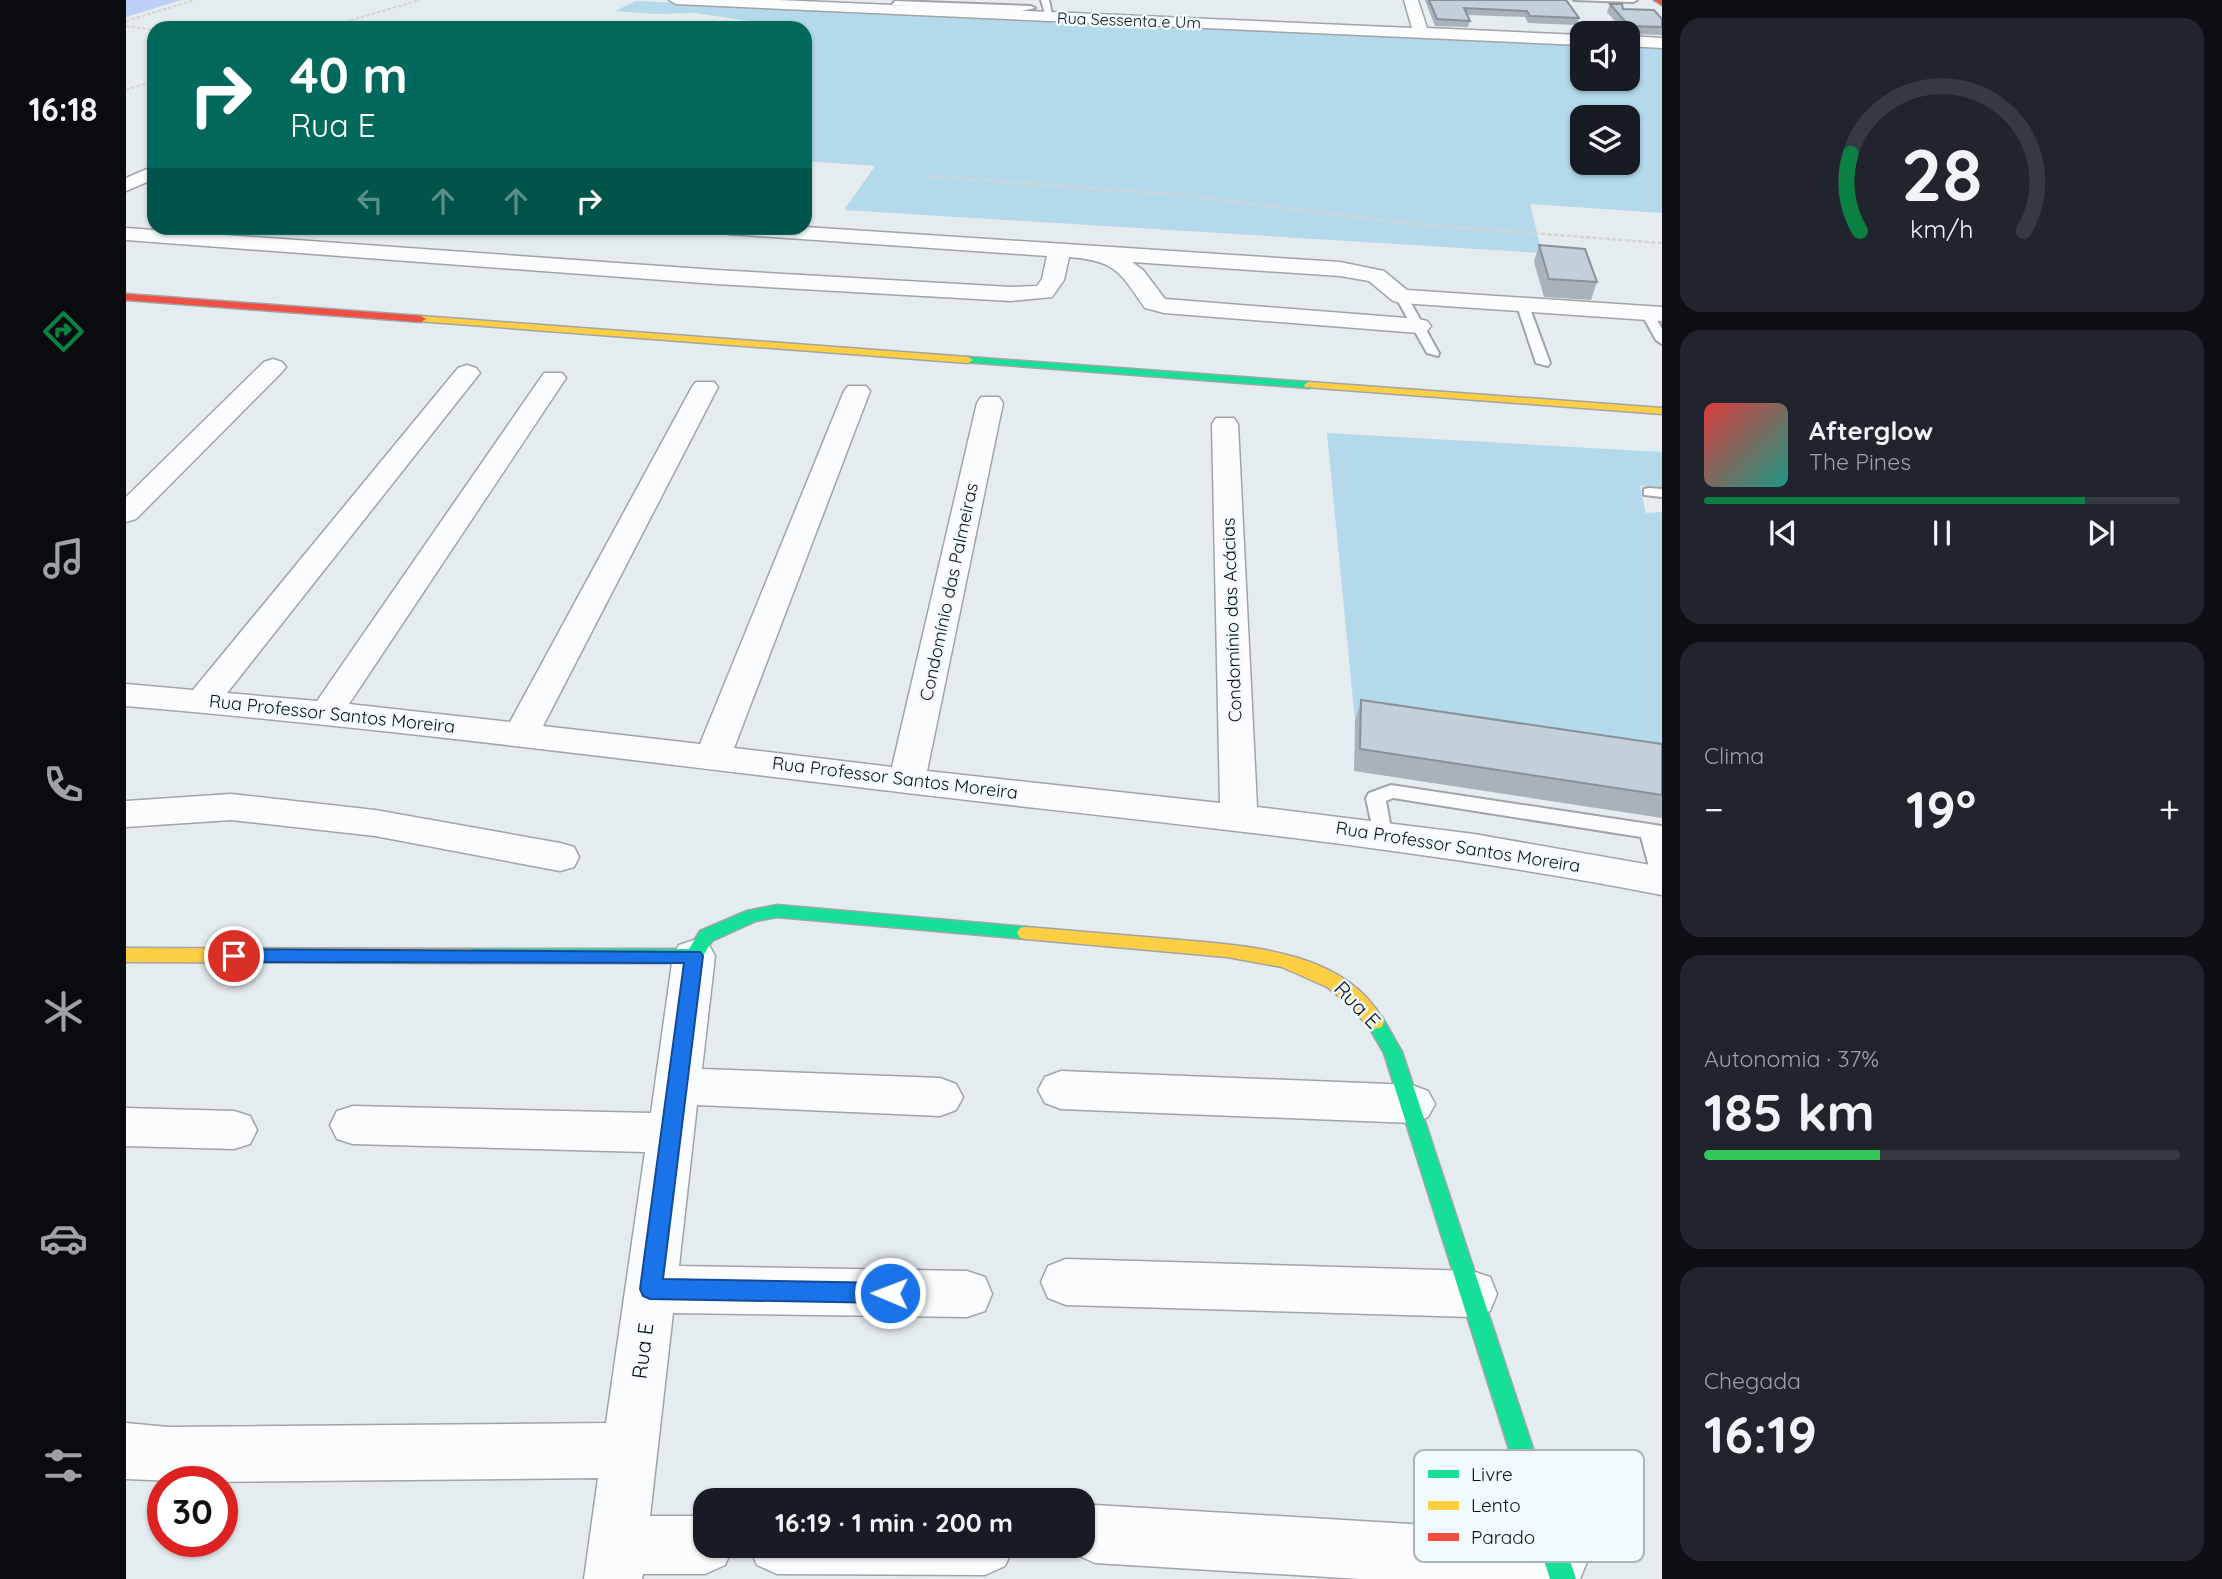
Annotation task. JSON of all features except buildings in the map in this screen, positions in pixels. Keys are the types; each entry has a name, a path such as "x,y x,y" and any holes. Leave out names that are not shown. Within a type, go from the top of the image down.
{"street":[{"name":"Rua Sessenta e Um","path":"676,0 991,9 1050,17 1570,39"},
{"path":"1411,0 1421,33"},
{"path":"1657,0 1662,2"},
{"path":"1338,9 1343,29"},
{"path":"1640,42 1662,43"},
{"path":"128,184 147,175"},
{"path":"128,184 147,185"},
{"path":"126,234 716,277 1034,294 1044,292 1054,280 1059,251"},
{"path":"716,277 740,238 1059,251 1340,269 1376,276 1401,296 1655,313"},
{"path":"1108,254 1135,275 1153,303 1164,306 1419,326"},
{"path":"126,297 1662,411"},
{"path":"126,513 273,367"},
{"path":"203,701 467,373"},
{"path":"327,712 553,379"},
{"path":"521,735 705,387"},
{"path":"714,755 857,391"},
{"name":"Condomínio das Palmeiras","path":"907,781 990,403"},
{"name":"Condomínio das Acácias","path":"1225,424 1239,817"},
{"name":"Rua Professor Santos Moreira","path":"126,695 327,712 714,755 907,781 1239,817 1382,835 1662,879"},
{"path":"126,814 231,807 375,823 560,857"},
{"name":"Rua E","path":"615,1562 694,956 706,936 753,915 777,911 1264,954 1301,962 1332,978 1378,1020 1412,1104 1522,1450"},
{"path":"126,955 694,956"},
{"path":"1060,1090 1412,1104"},
{"path":"353,1125 940,1097"},
{"path":"126,1127 234,1130"},
{"path":"1066,1282 1472,1294"},
{"path":"650,1289 967,1294"},
{"path":"126,1451 168,1455 631,1450"},
{"path":"1095,1534 1414,1559"},
{"path":"615,1562 693,1547"},
{"path":"1448,1562 1561,1571"}],"lane":[{"path":"1045,0 1050,17"},
{"path":"1578,0 1633,0"},
{"path":"895,3 991,9"},
{"path":"1401,296 1433,354"},
{"path":"1522,303 1543,363"},
{"path":"1655,313 1662,340"},
{"path":"1382,835 1376,798 1391,791 1656,832 1662,879"}],"path":[{"path":"126,21 195,0"},
{"path":"348,21 420,0"},
{"path":"126,26 147,29"},
{"path":"126,90 147,83"},
{"path":"926,176 1191,197 1413,224 1662,243"}],"shaded area":[{"path":"126,0 181,0 126,17"},
{"path":"636,1 1570,42 1570,91 1640,91 1640,46 1662,47 1662,213 1530,204 1542,253 844,210 875,166 812,162 812,21 749,21 695,13 615,11"},
{"path":"1327,433 1662,452 1662,487 1640,486 1646,513 1662,512 1662,766 1355,721"}],"traffic: fast":[{"path":"968,360 1309,385"},
{"path":"470,956 694,956 706,936 753,915 777,911 1026,933"},
{"path":"1375,1022 1393,1052 1521,1450"},
{"path":"1558,1562 1563,1579"}],"traffic: slow":[{"path":"421,319 968,360"},
{"path":"1309,385 1662,411"},
{"path":"1026,933 1227,951 1283,960 1334,982 1356,999 1375,1022"},
{"path":"126,955 470,956"}],"traffic: jam":[{"path":"1657,0 1662,3"},
{"path":"126,297 421,319"}],"route":[{"path":"234,956 694,956 679,1086 650,1289 890,1293"}]}
